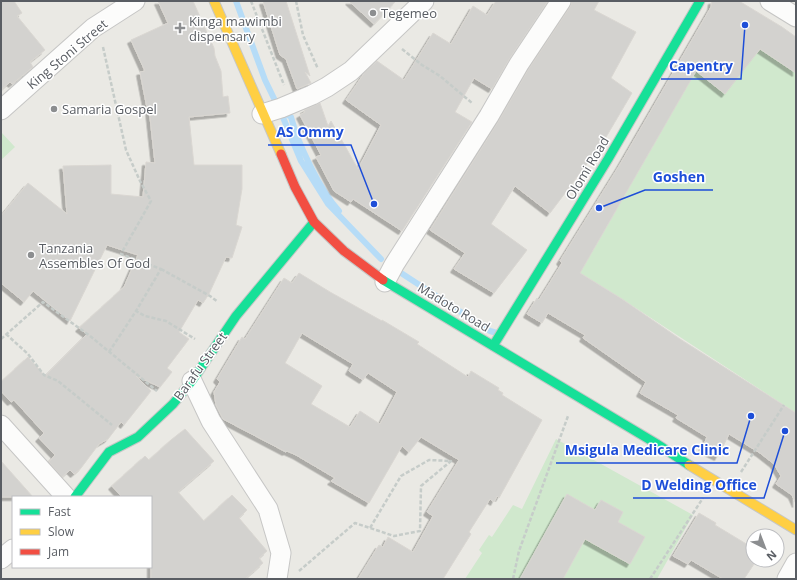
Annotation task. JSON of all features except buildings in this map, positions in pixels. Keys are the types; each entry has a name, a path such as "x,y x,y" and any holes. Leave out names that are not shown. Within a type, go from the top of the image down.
{"main road":[{"name":"Madoto Road","path":"214,1 295,187 314,222 344,251 385,282 576,395 657,444 730,491 796,530"},
{"name":"Olomi Road","path":"493,346 608,159 700,1"},
{"name":"Barafu Street","path":"76,496 109,452 138,437 173,404 215,349 236,316 314,222"}],"street":[{"name":"King Stoni Street","path":"1,110 93,28 135,1"},
{"path":"262,114 291,104 328,87 351,71 424,1"},
{"path":"385,282 394,265 489,116 519,64 561,1"},
{"path":"770,1 796,17"},
{"path":"192,381 211,421 268,509 281,553 277,579"},
{"path":"1,425 65,496"},
{"path":"1,559 12,550"},
{"path":"787,579 796,563"}],"path":[{"path":"251,1 291,104"},
{"path":"296,1 303,35 316,65 328,87"},
{"path":"93,28 100,37 103,48 126,150 151,201 121,254 161,269 210,296 236,316"},
{"path":"385,38 440,76 489,116"},
{"path":"109,352 161,269"},
{"path":"1,339 43,302 90,336 173,404"},
{"path":"136,311 145,316 166,321 188,335 215,349"},
{"path":"6,334 28,354 44,375 58,382 116,428 123,427 138,437"},
{"path":"513,579 519,551 576,395"},
{"path":"730,491 784,405"},
{"path":"295,574 355,523 370,528 394,536 420,531 421,486 451,461 429,460 401,476 370,528"},
{"path":"650,579 714,481"}],"green space":[{"path":"722,24 796,73 796,413 622,299 578,272 595,247"},
{"path":"1,132 15,147 1,160"},
{"path":"556,439 693,515 657,579 465,579 482,553 479,550 489,535 492,537 513,505 522,509"}],"waterway":[{"path":"236,1 265,80 282,115 301,161 328,204 381,259"},
{"path":"282,111 291,117 310,166 324,191 339,211"},
{"path":"398,271 490,331 497,333"}],"traffic: fast":[{"path":"493,346 608,159 700,1"},
{"path":"76,496 109,452 138,437 173,404 192,381 236,316 314,222"},
{"path":"383,280 657,444 689,465"}],"traffic: slow":[{"path":"214,1 281,154"},
{"path":"689,465 796,530"}],"traffic: jam":[{"path":"281,154 295,187 314,222 344,251 383,280"}],"place":[{"name":"Tegemeo","path":"373,13"},
{"name":"Capentry","path":"745,25"},
{"name":"Kinga mawimbi dispensary","path":"180,28"},
{"name":"Samaria Gospel","path":"54,109"},
{"name":"AS Ommy","path":"374,204"},
{"name":"Goshen","path":"599,208"},
{"name":"Tanzania Assembles Of God","path":"31,255"},
{"name":"Msigula Medicare Clinic","path":"751,416"},
{"name":"D Welding Office","path":"785,431"}]}
